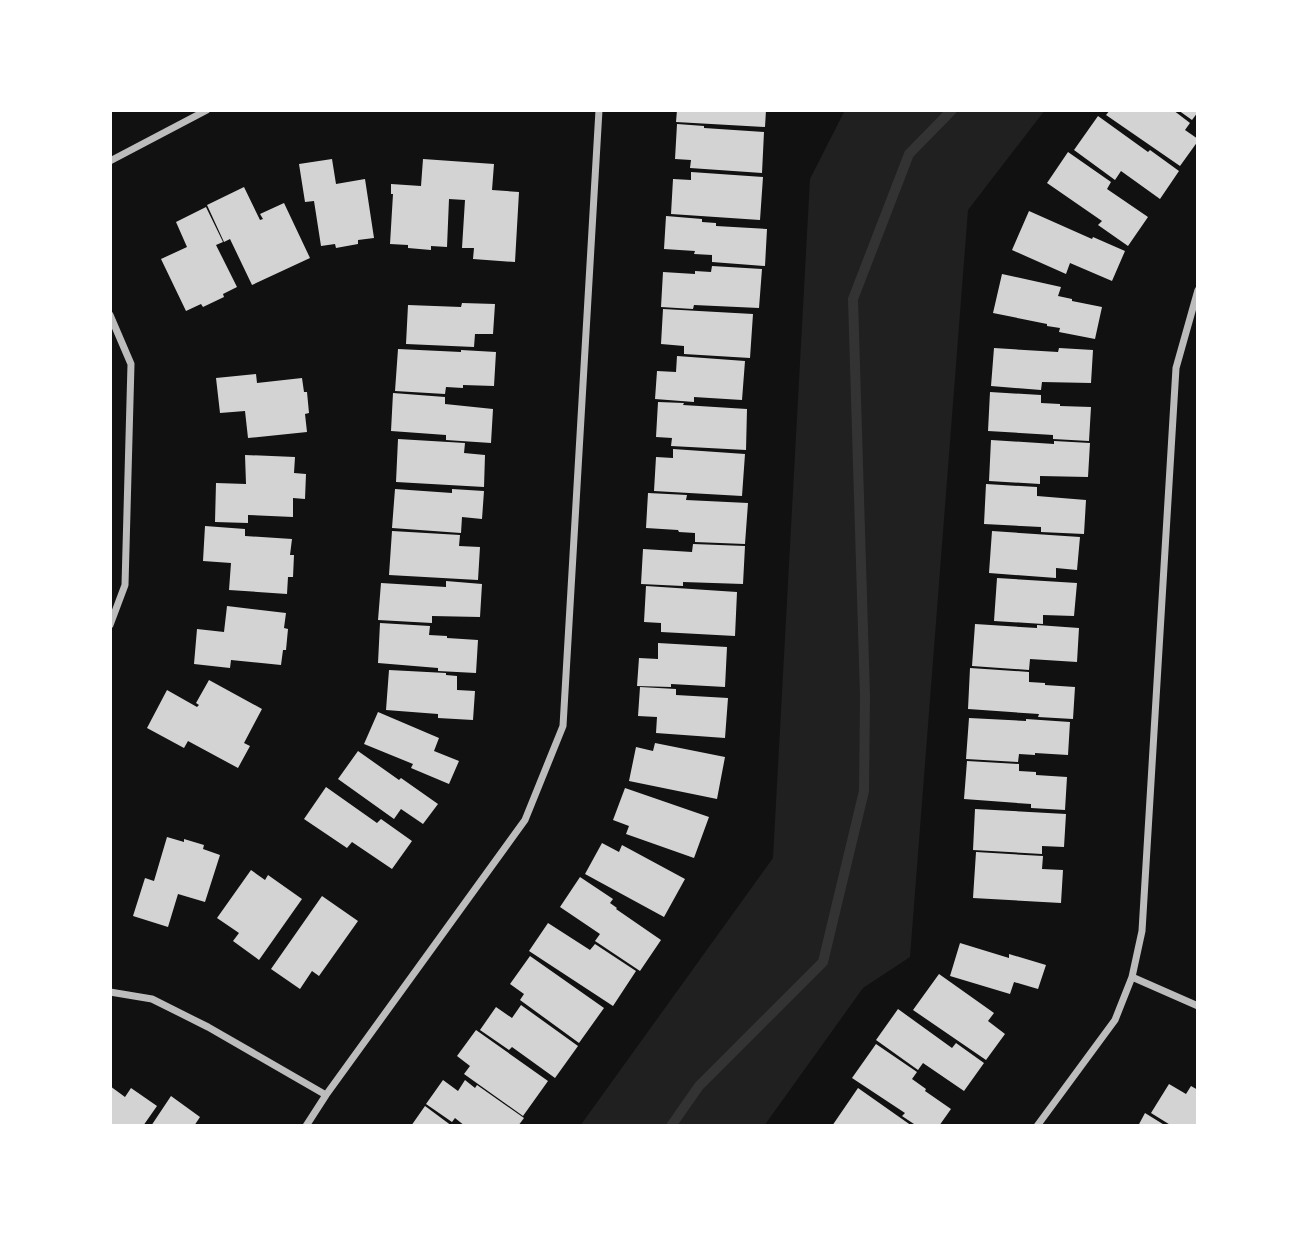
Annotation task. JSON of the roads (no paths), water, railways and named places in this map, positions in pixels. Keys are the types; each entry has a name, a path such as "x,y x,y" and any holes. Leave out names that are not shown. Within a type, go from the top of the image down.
{"street":[{"path":"110,161 207,110"},
{"path":"306,1126 525,820 563,726 599,110"},
{"path":"1037,1126 1115,1020 1132,977 1142,931 1176,368 1198,290"},
{"path":"110,315 131,364 125,585 110,625"},
{"path":"1132,977 1198,1006"},
{"path":"110,992 152,999 208,1027 326,1095"}],"waterway":[{"path":"671,1126 699,1086 823,962 864,791 865,696 853,299 909,154 952,110"}]}
